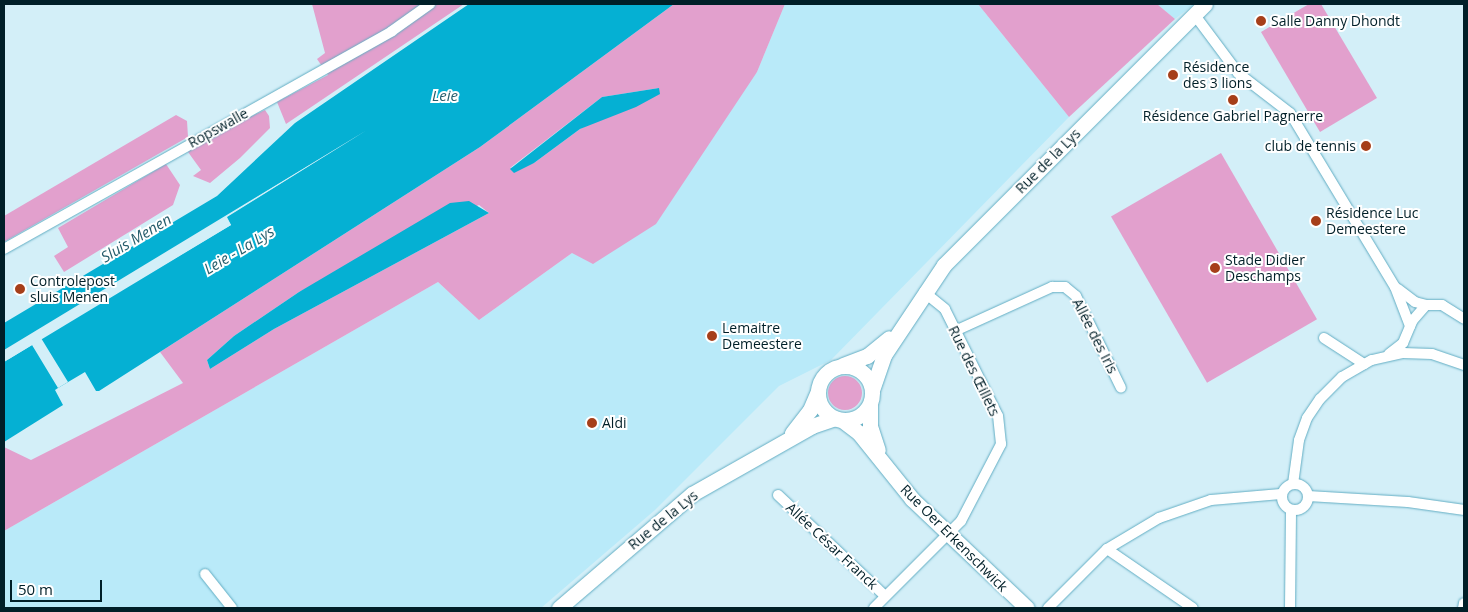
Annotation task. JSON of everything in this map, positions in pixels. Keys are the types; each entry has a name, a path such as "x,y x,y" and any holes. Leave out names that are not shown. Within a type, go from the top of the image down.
{"main road":[{"name":"Rue de la Lys","path":"872,390 878,366 901,327 944,265 1199,9"},
{"name":"Rue de la Lys","path":"841,366 867,356 901,327"},
{"path":"841,366 862,371 872,390 870,405 858,417 839,419 821,405 818,390 826,374 841,366"},
{"name":"Rue de la Lys","path":"777,447 805,418 818,390"},
{"name":"Rue Oer Erkenschwick","path":"870,405 871,433 885,465"},
{"name":"Rue de la Lys","path":"559,608 687,498 812,426 839,419"},
{"name":"Rue Oer Erkenschwick","path":"839,419 853,427 905,491 947,534 1027,608"}],"street":[{"name":"Ropswalle","path":"4,248 392,31 430,4"},
{"path":"1199,9 1238,73 1290,113 1395,287 1409,329 1411,347 1421,353 1462,363"},
{"name":"Allée des Iris","path":"955,331 1052,287 1066,287 1076,296 1121,388"},
{"path":"1395,287 1414,302 1426,305 1442,305 1464,320"},
{"name":"Rue des Œillets","path":"874,608 968,511 999,452 1002,436 991,402 940,303 924,292"},
{"path":"1048,608 1107,549 1143,526 1186,506 1227,497 1281,494 1292,484 1299,440 1307,418 1335,383 1364,364 1400,347 1409,329 1426,305"},
{"path":"1324,338 1364,364"},
{"path":"1383,356 1421,353"},
{"path":"1292,484 1301,485 1308,496"},
{"path":"1281,494 1284,506 1291,510 1303,508 1308,496"},
{"name":"Allée César Franck","path":"778,495 885,596"},
{"path":"1308,496 1408,502 1464,510"},
{"path":"1290,608 1291,510"},
{"path":"1107,549 1193,608"},
{"path":"205,574 232,608"},
{"path":"1463,608 1464,603"}],"shaded area":[{"path":"312,4 464,4 286,124 277,102 328,75 317,59 325,53"},
{"path":"674,4 785,4 757,72 656,224 593,264 572,253 479,320 438,282 4,531 4,447 31,460 183,383 160,352 480,147","holes":["659,88 580,129 534,163 510,168 602,97","479,205 489,213 274,329 210,369 207,360 234,336 299,292"]},
{"path":"785,4 978,4 1069,117 831,360 779,386 655,510 541,608 4,608 4,531 438,282 479,320 572,253 757,72"},
{"path":"978,4 1157,4 1175,19 1069,117"},
{"path":"1157,4 1194,4 1175,19"},
{"path":"1309,4 1321,4 1377,98 1320,132 1261,32"},
{"path":"265,110 269,116 270,128 240,158 210,183 193,176 201,170 188,152 202,139"},
{"path":"176,115 187,121 188,137 4,242 4,216"},
{"name":"Stade Didier Deschamps","path":"1221,153 1317,319 1207,383 1111,216"},
{"path":"166,164 180,185 173,205 64,272 54,256 68,247 58,228"},
{"path":"845,376 852,377 857,381 861,386 861,400 857,405 852,409 845,410 838,409 833,405 829,400 828,393 829,386 833,381 838,377"}],"water":[{"name":"Leie","path":"469,4 674,4 480,147 99,391 96,391 85,372 58,388 55,390 63,405 4,442 4,362 231,225 226,217 367,130 4,352 4,323 217,196 295,123"},
{"path":"659,88 660,94 636,107 580,129 534,163 514,173 510,169 602,97"},
{"path":"469,201 489,213 274,329 210,369 207,360 234,336 299,292 450,203"}],"pier":[{"path":"367,130 227,217 231,225 41,338 68,382 58,388 32,345 4,362 40,336 228,224 225,219 4,355 4,350"}],"place":[{"name":"Salle Danny Dhondt","path":"1261,21"},
{"name":"Résidence des 3 lions","path":"1173,75"},
{"name":"Résidence Gabriel Pagnerre","path":"1233,100"},
{"name":"club de tennis","path":"1366,146"},
{"name":"Résidence Luc Demeestere","path":"1316,221"},
{"name":"Stade Didier Deschamps","path":"1215,268"},
{"name":"Controlepost sluis Menen","path":"20,289"},
{"name":"Lemaitre Demeestere","path":"712,336"},
{"name":"Aldi","path":"592,423"}],"water label":[{"name":"Sluis Menen","path":"136,238"},
{"name":"Leie - La Lys","path":"239,250"}]}
